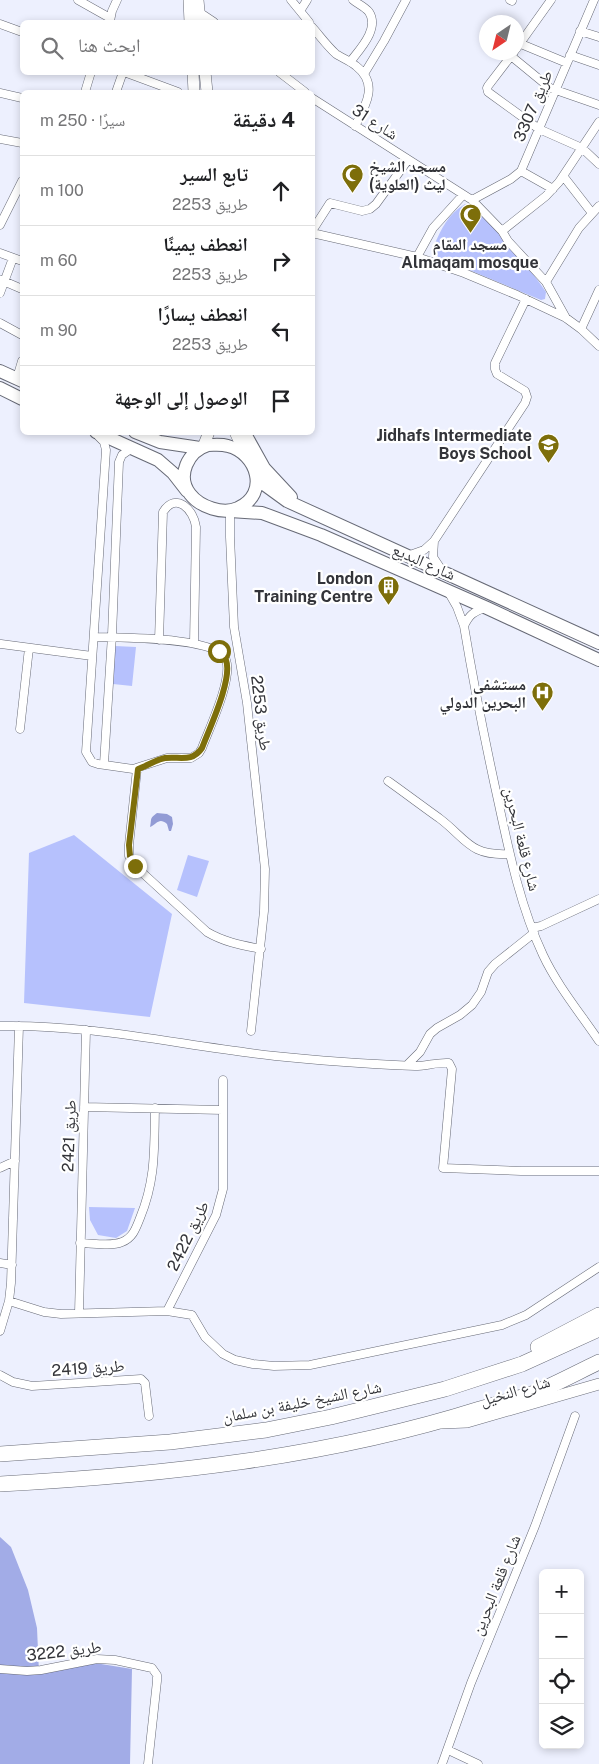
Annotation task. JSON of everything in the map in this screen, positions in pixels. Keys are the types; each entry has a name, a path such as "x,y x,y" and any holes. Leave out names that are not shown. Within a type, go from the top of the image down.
{"highway":[{"path":"446,1388 550,1341 599,1315"},
{"name":"شارع الشيخ خليفة بن سلمان","path":"0,1454 170,1442 266,1430 331,1417 446,1388 522,1364 599,1329"},
{"path":"536,1392 599,1362"},
{"path":"0,1484 127,1474 267,1458 334,1447 438,1422 536,1392 599,1370"}],"main road":[{"path":"0,371 20,380"},
{"path":"0,388 20,398"},
{"path":"103,435 158,460 196,500 212,508 230,511 244,505 252,498 256,473 247,457 239,450 228,446 214,445 201,448 160,442 142,435"},
{"path":"246,435 271,477 305,508"},
{"path":"189,493 186,484 186,465 192,455 201,448"},
{"name":"شارع البديع","path":"256,473 265,484 287,501 599,642"},
{"name":"شارع البديع","path":"230,511 262,513 330,538 599,660"}],"street":[{"path":"78,0 109,20"},
{"path":"111,20 112,10 118,0"},
{"path":"189,0 190,20"},
{"path":"198,0 200,17"},
{"path":"291,0 307,20"},
{"path":"300,11 307,0"},
{"path":"350,62 371,31 372,21 368,12 352,0"},
{"path":"364,74 406,0"},
{"path":"524,39 551,0"},
{"name":"طريق 3307","path":"520,171 594,0"},
{"path":"0,24 20,31"},
{"path":"315,30 332,50 364,74 369,87 369,95 355,126"},
{"path":"580,31 599,37"},
{"path":"524,47 599,66"},
{"path":"360,49 374,57"},
{"path":"508,60 488,86 487,91 539,129 582,148 599,164"},
{"path":"519,60 546,85 555,90 599,105"},
{"path":"86,90 90,75"},
{"path":"117,90 122,75"},
{"path":"131,75 172,90"},
{"path":"205,75 207,90"},
{"path":"283,75 302,90"},
{"path":"154,90 155,84"},
{"path":"0,93 20,98"},
{"name":"شارع 31","path":"315,100 472,200 502,231 508,241 546,282 566,318"},
{"path":"502,231 564,177 599,122"},
{"path":"0,139 20,143"},
{"path":"315,227 330,203 362,211 373,207 408,160"},
{"path":"472,200 511,179 520,171 552,189"},
{"path":"564,177 592,213"},
{"path":"0,225 20,185"},
{"path":"417,257 433,228 462,195"},
{"path":"546,282 579,228 599,206"},
{"path":"315,233 417,257 464,273 566,318 599,346"},
{"path":"0,253 20,260"},
{"path":"0,293 2,281 13,258"},
{"path":"2,281 20,288"},
{"path":"581,329 599,290"},
{"path":"406,556 418,553 434,541 525,403 527,397 525,391 497,374 495,363 526,299"},
{"path":"0,323 20,334"},
{"path":"97,435 102,438 106,450 86,752 92,762 138,769 129,845 130,856 135,866 207,932 219,939 261,949"},
{"path":"201,448 208,435"},
{"path":"236,435 247,457"},
{"path":"104,764 112,638 119,462 124,452 133,448"},
{"path":"160,640 163,512 172,503 181,504 188,508 196,527 194,643"},
{"name":"طريق 2253","path":"230,511 234,627 247,703 266,869 261,949 251,1031"},
{"path":"434,541 433,557 442,569 449,574"},
{"name":"شارع قلعة البحرين","path":"448,591 457,607 464,626 489,762 510,854 533,931 552,973 599,1040"},
{"path":"464,626 474,611 487,608"},
{"path":"94,637 194,643 219,651 227,661 240,658"},
{"path":"2,644 92,656"},
{"path":"20,729 29,648"},
{"name":"طريق 2253","path":"138,769 161,759 191,758 199,753 224,688 228,674 227,661"},
{"path":"388,781 441,820 470,846 495,854 510,854"},
{"path":"407,1065 420,1052 430,1034 472,1005 481,992 488,972 533,931 599,899"},
{"path":"0,1026 86,1030 276,1056 330,1061 422,1066 445,1062 452,1065 443,1168 599,1171"},
{"path":"0,1331 9,1301 12,1264 19,1026"},
{"name":"طريق 2421","path":"79,1313 86,1030"},
{"name":"طريق 2422","path":"167,1311 216,1215 223,1190 223,1080"},
{"path":"84,1107 222,1110"},
{"path":"80,1242 121,1243 135,1231 152,1184 155,1108"},
{"path":"0,1168 15,1160"},
{"path":"0,1263 12,1264"},
{"path":"9,1301 44,1312 167,1311 185,1313 192,1315 205,1337 223,1354 235,1360 274,1366 310,1366 502,1325 526,1315 599,1267"},
{"name":"طريق 2419","path":"0,1375 13,1382 32,1386 141,1379 146,1385 149,1416"},
{"name":"شارع النخيل","path":"438,1422 448,1424 467,1422 599,1384"},
{"name":"شارع قلعة البحرين","path":"442,1764 471,1682 535,1526 575,1416"},
{"name":"طريق 3222","path":"0,1669 41,1670 97,1659 115,1660 152,1668 157,1675 157,1681 148,1764"},
{"path":"448,1750 478,1764"}],"shaded area":[{"path":"465,204 484,218 520,257 546,292 545,299 541,300 438,257 434,246 439,234 454,212"},
{"path":"115,646 136,647 132,686 113,684"},
{"path":"157,813 167,814 172,817 171,831 169,831 167,824 162,821 150,827 152,818"},
{"path":"74,835 172,914 150,1017 24,1003 29,853"},
{"path":"188,855 209,861 197,897 177,890"},
{"path":"89,1207 135,1208 127,1231 116,1238 98,1235 90,1220"},
{"path":"0,1537 11,1547 28,1590 37,1628 39,1673 95,1663 132,1669 130,1764 0,1764"}],"place":[{"name":"مسجد الشيخ ليث (العلوية)","path":"353,194"},
{"name":"مسجد المقام Almaqam mosque","path":"470,234"},
{"name":"Jidhafs Intermediate Boys School","path":"548,463"},
{"name":"London Training Centre","path":"389,606"},
{"name":"مستشفى البحرين الدولي","path":"542,712"}],"route":[{"path":"135,866 130,856 129,845 138,769 161,759 186,759 199,753 228,674 227,661 219,651"}]}
